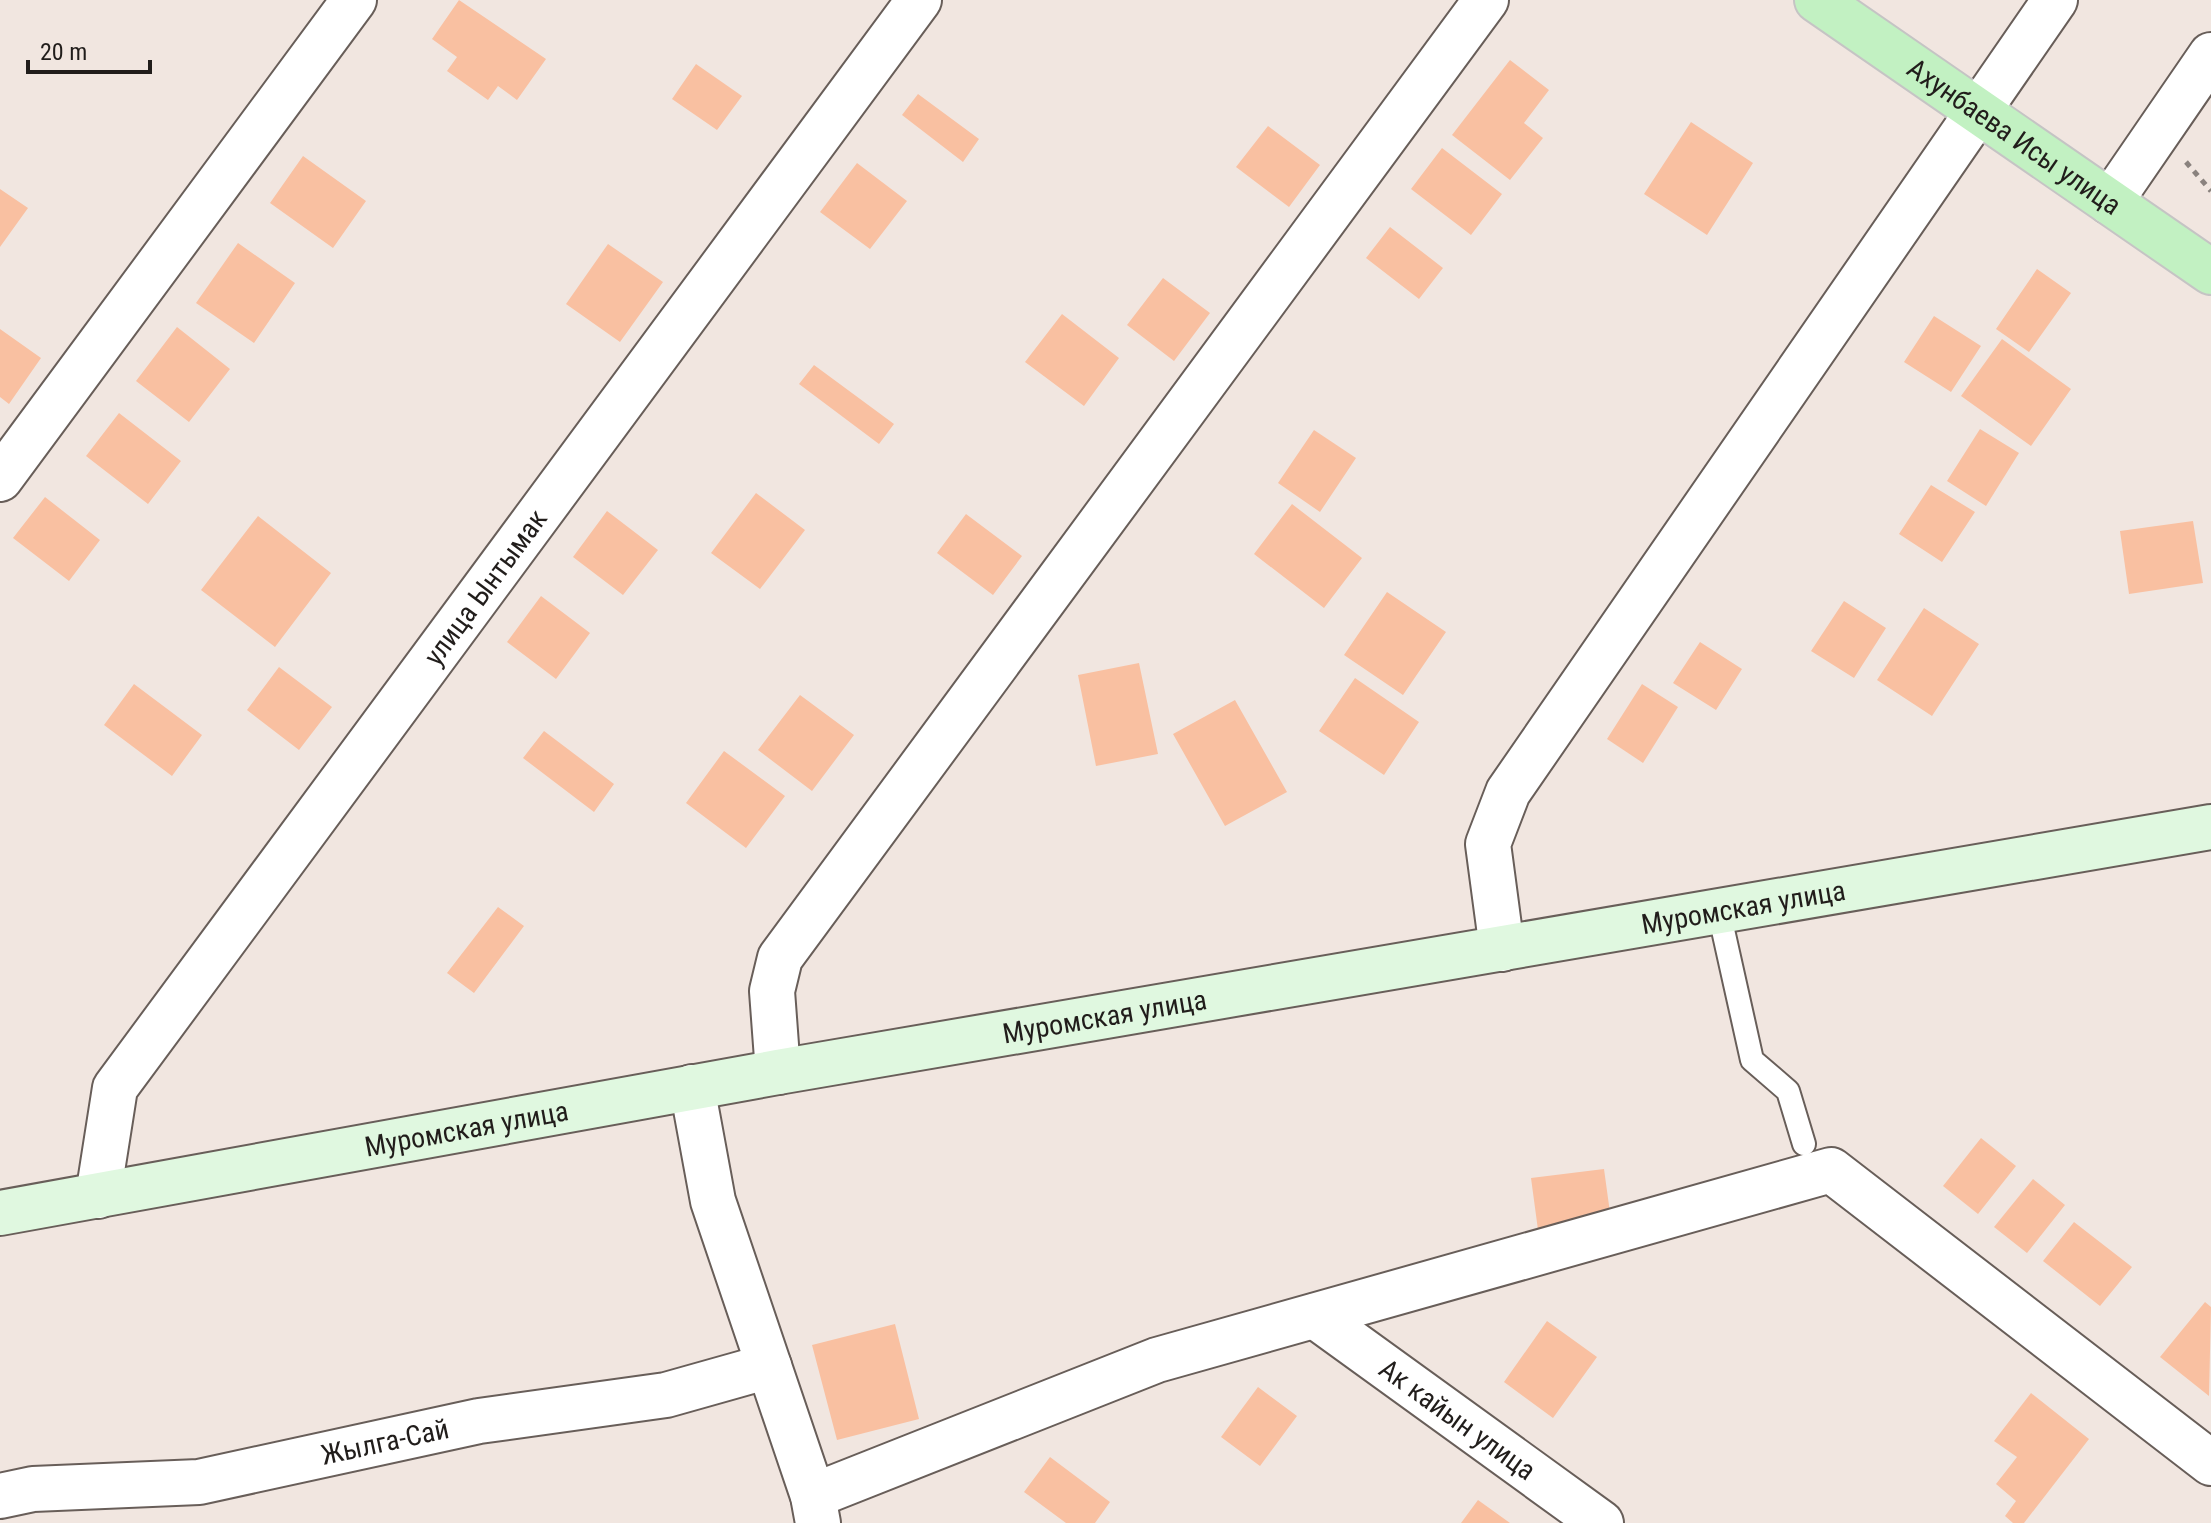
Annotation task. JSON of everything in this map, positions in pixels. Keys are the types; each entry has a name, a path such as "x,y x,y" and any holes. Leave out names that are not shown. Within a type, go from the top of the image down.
{"main road":[{"name":"Ахунбаева Исы улица","path":"1817,0 2211,272"}],"street":[{"path":"0,479 354,0"},
{"name":"улица Ынтымак","path":"98,1196 115,1088 919,0"},
{"path":"778,1072 772,991 780,958 1486,0"},
{"path":"1502,949 1488,844 1508,792 2055,0"},
{"path":"2110,202 2211,55"},
{"name":"Муромская улица","path":"0,1213 692,1087 2211,827"},
{"path":"692,1087 713,1201 815,1510 1157,1360 1315,1316 1810,1165 2211,1463"},
{"name":"Ак кайын улица","path":"1315,1316 1601,1523"},
{"name":"Жылга-Сай","path":"0,1496 33,1489 199,1482 479,1421 666,1395 769,1366"}],"lane":[{"path":"1719,912 1752,1060 1788,1091 1810,1165"}],"path":[{"path":"2183,159 2211,191"}],"building":[{"path":"459,0 546,59 517,100 498,86 488,100 447,71 457,57 432,39"},
{"path":"1510,60 1549,90 1524,123 1543,138 1510,180 1452,135"},
{"path":"696,64 742,96 717,130 672,99"},
{"path":"918,94 979,139 963,162 902,115"},
{"path":"1691,122 1753,163 1707,235 1644,194"},
{"path":"1268,126 1320,165 1289,207 1236,167"},
{"path":"1442,148 1502,194 1471,235 1411,189"},
{"path":"303,156 366,201 333,248 270,203"},
{"path":"857,163 907,201 870,249 820,212"},
{"path":"0,189 28,208 0,247"},
{"path":"1390,227 1443,268 1419,299 1366,258"},
{"path":"238,243 295,283 254,343 196,303"},
{"path":"608,244 663,282 620,342 566,304"},
{"path":"2037,269 2071,293 2029,352 1996,329"},
{"path":"1163,278 1210,313 1174,361 1127,325"},
{"path":"1062,314 1119,358 1084,406 1025,362"},
{"path":"1934,316 1981,346 1951,392 1904,362"},
{"path":"177,327 230,369 189,422 136,381"},
{"path":"0,329 41,358 9,404 0,397"},
{"path":"2002,339 2071,389 2031,446 1961,396"},
{"path":"814,365 894,424 879,444 799,384"},
{"path":"119,413 181,461 148,504 86,456"},
{"path":"1980,429 2019,453 1986,506 1947,481"},
{"path":"1314,430 1356,458 1320,512 1278,483"},
{"path":"1931,485 1975,512 1942,562 1899,534"},
{"path":"756,493 805,530 760,589 711,553"},
{"path":"45,497 100,540 69,581 13,538"},
{"path":"1292,504 1362,558 1324,608 1254,554"},
{"path":"607,511 658,550 623,595 573,557"},
{"path":"966,514 1022,556 993,595 937,553"},
{"path":"258,516 331,573 275,647 201,590"},
{"path":"2193,521 2203,583 2129,594 2120,531"},
{"path":"1387,592 1446,632 1403,695 1344,655"},
{"path":"541,596 590,633 556,679 507,642"},
{"path":"1844,601 1886,628 1854,678 1811,651"},
{"path":"1924,608 1979,644 1932,716 1877,680"},
{"path":"1700,642 1742,669 1716,710 1673,683"},
{"path":"1139,663 1158,754 1096,766 1078,675"},
{"path":"279,667 332,707 299,750 247,710"},
{"path":"1355,678 1419,722 1384,775 1319,731"},
{"path":"134,684 202,735 172,776 104,725"},
{"path":"1642,684 1678,707 1643,763 1607,739"},
{"path":"800,695 854,735 812,791 758,750"},
{"path":"1235,700 1287,792 1225,826 1173,734"},
{"path":"544,731 614,784 594,812 523,758"},
{"path":"724,751 785,796 746,848 686,803"},
{"path":"498,907 524,926 474,993 447,973"},
{"path":"1981,1138 2016,1166 1978,1214 1943,1186"},
{"path":"1604,1169 1611,1220 1538,1230 1531,1178"},
{"path":"2033,1179 2065,1205 2027,1253 1994,1227"},
{"path":"2074,1222 2132,1267 2100,1306 2043,1261"},
{"path":"2205,1302 2211,1307 2209,1396 2160,1357"},
{"path":"1547,1321 1597,1357 1553,1418 1504,1382"},
{"path":"895,1324 919,1419 837,1440 812,1345"},
{"path":"1258,1387 1297,1416 1260,1466 1221,1437"},
{"path":"2031,1393 2089,1439 2024,1523 2013,1523 2005,1516 2016,1501 1996,1484 2017,1457 1994,1441"},
{"path":"1050,1457 1110,1502 1095,1523 1066,1523 1024,1492"},
{"path":"1478,1500 1510,1523 1461,1523"}]}
